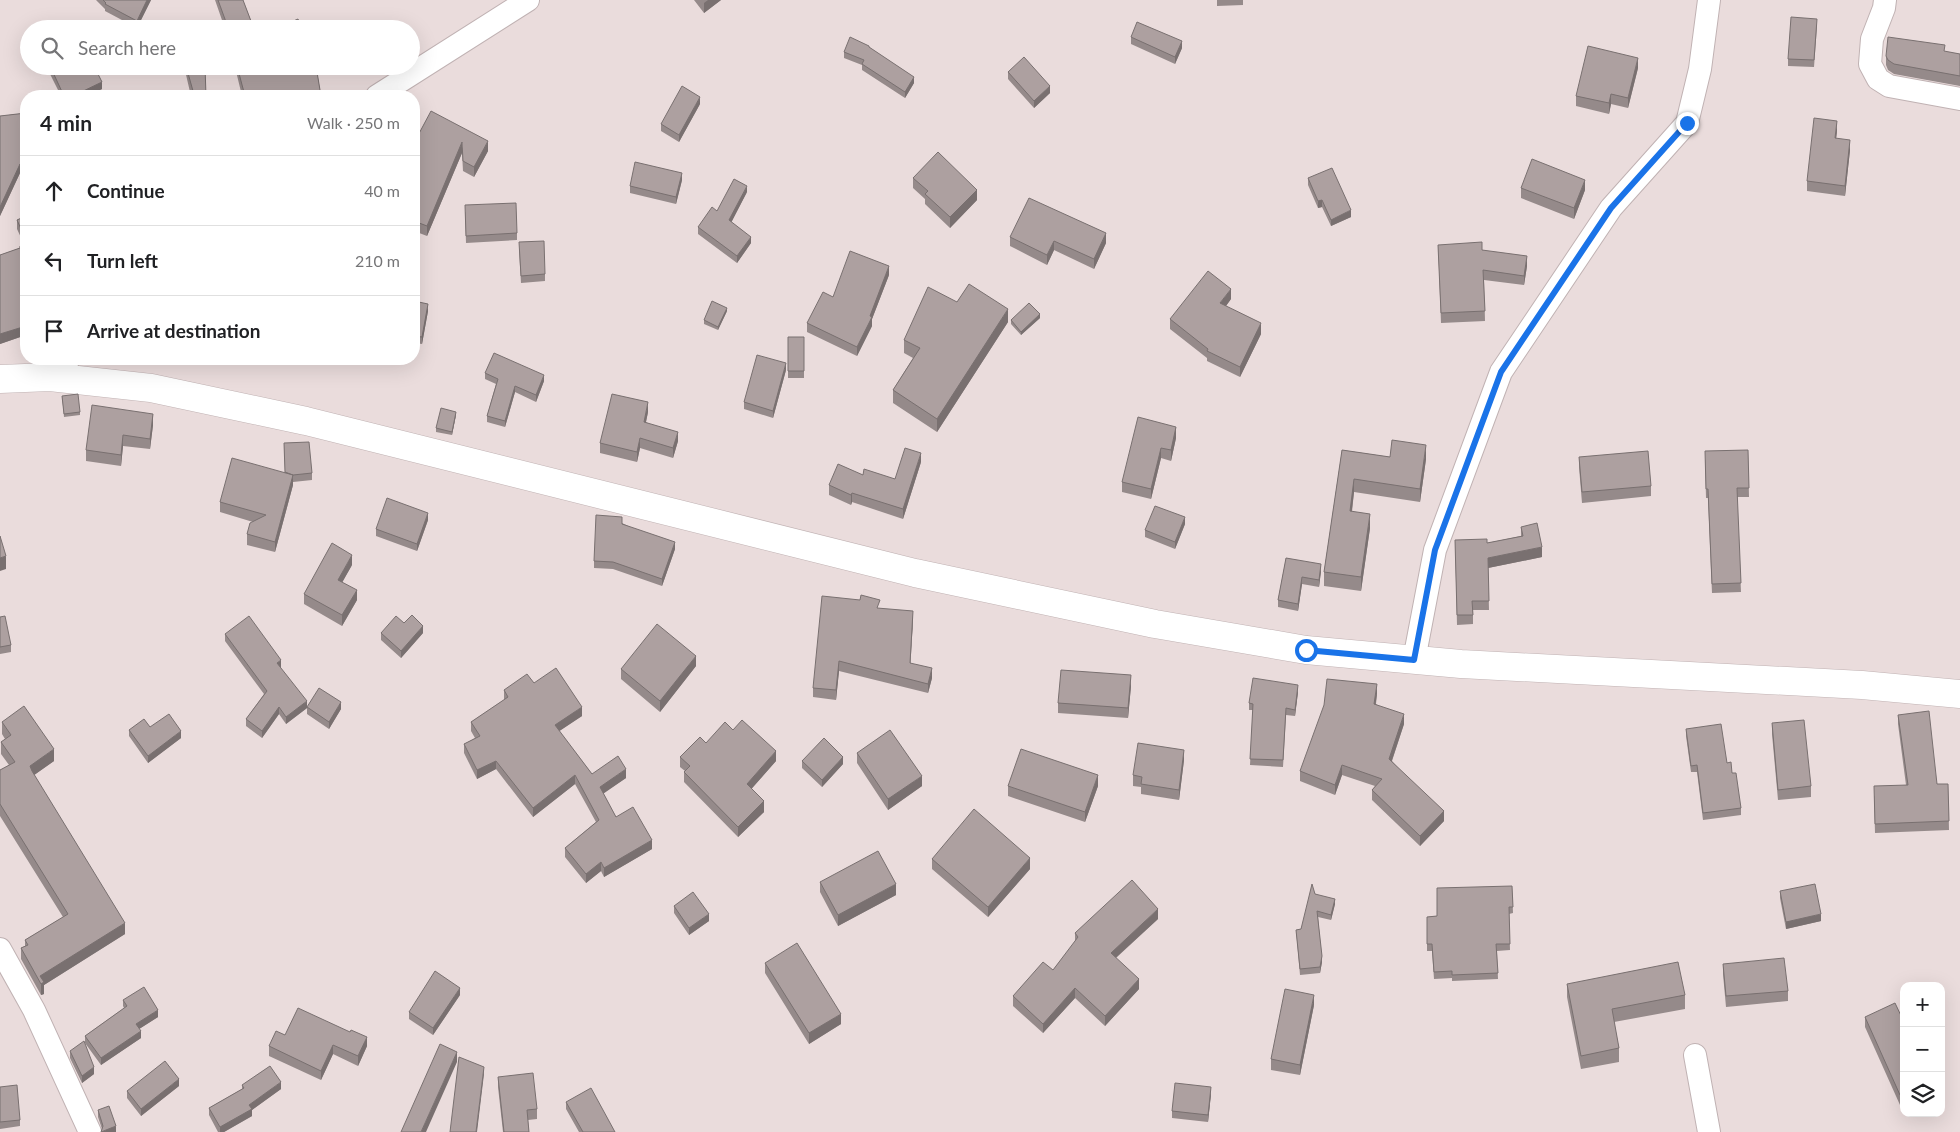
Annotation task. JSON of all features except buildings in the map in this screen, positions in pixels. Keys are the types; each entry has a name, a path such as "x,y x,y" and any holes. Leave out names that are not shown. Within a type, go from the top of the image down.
{"street":[{"path":"420,69 528,0"},
{"path":"1414,660 1435,550 1501,372 1611,208 1687,123 1700,69 1709,0"},
{"path":"1885,0 1884,8 1872,39 1870,64 1878,79 1889,86 1960,99"},
{"path":"386,90 410,75"},
{"path":"0,379 50,377 66,369 306,420 916,573 1146,622 1306,650 1462,664 1862,684 1960,694"},
{"path":"0,949 34,1010 90,1132"},
{"path":"1696,1055 1709,1132"}],"route":[{"path":"1306,650 1414,660 1435,550 1501,372 1611,208 1687,123"}]}
